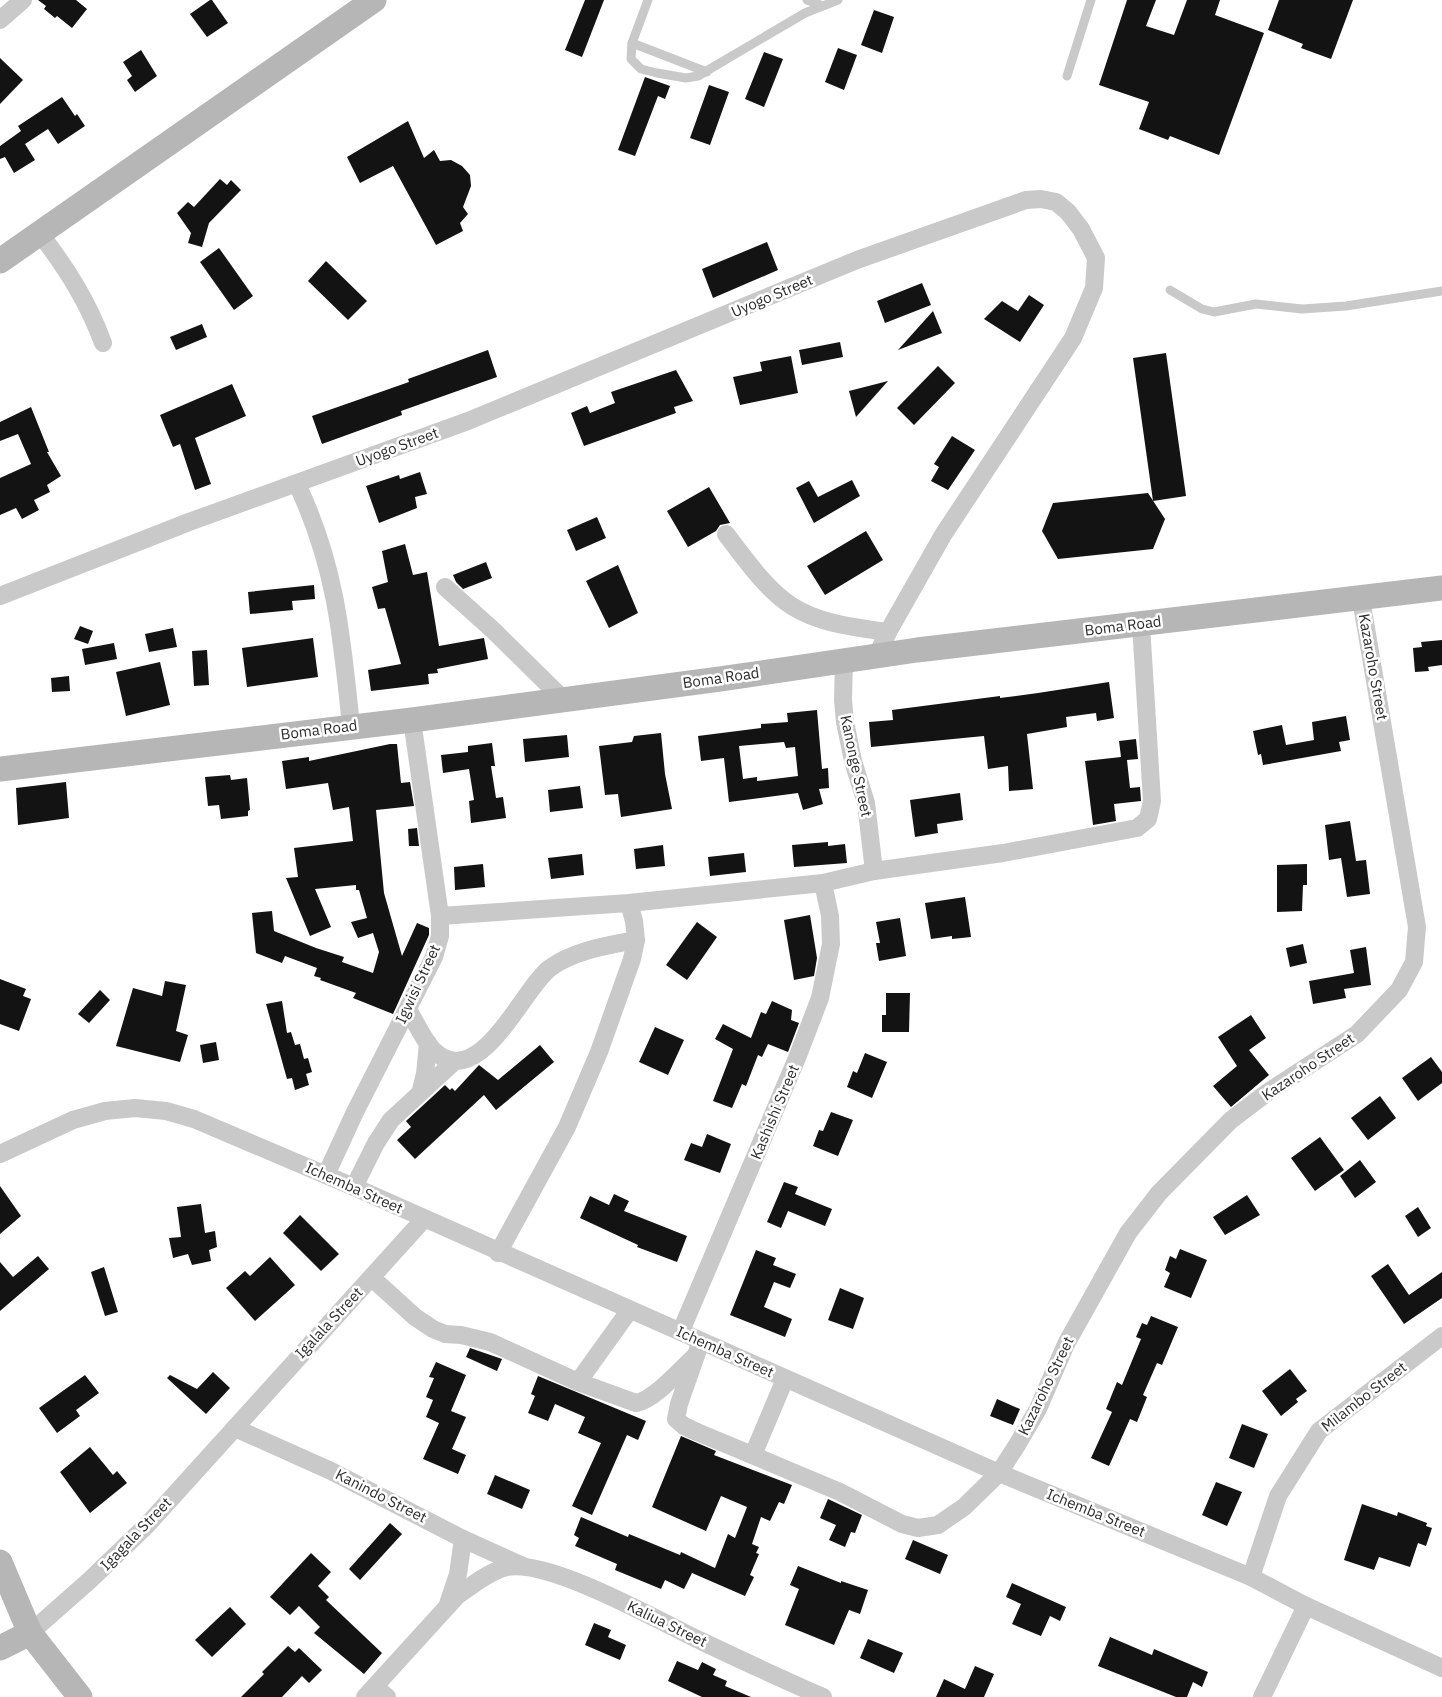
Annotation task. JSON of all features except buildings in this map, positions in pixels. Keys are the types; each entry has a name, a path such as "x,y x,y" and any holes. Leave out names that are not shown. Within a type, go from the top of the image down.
{"main road":[{"path":"0,261 40,235 374,0"},
{"name":"Boma Road","path":"0,769 412,720 720,679 877,655 1141,625 1251,609 1362,599 1442,588"},
{"path":"0,1562 30,1632 80,1697"},
{"path":"0,1648 30,1632"}],"street":[{"path":"0,20 23,0"},
{"name":"Uyogo Street","path":"0,596 189,522 468,421 857,260 1026,200 1042,199 1056,202 1068,212 1081,229 1096,258 1094,288 1073,338 947,528 877,655"},
{"path":"40,235 69,273 83,296 103,343"},
{"path":"297,484 324,549 334,593 343,646 350,726"},
{"path":"726,534 777,597 794,609 810,617 841,626 888,632"},
{"path":"445,587 494,630 563,699"},
{"name":"Kazaroho Street","path":"698,1348 676,1419 684,1426 840,1492 902,1524 918,1528 938,1525 964,1507 999,1473 1038,1409 1066,1344 1128,1233 1159,1193 1231,1120 1268,1092 1357,1034 1399,990 1414,962 1417,927 1362,599"},
{"path":"440,916 629,903 823,884 874,871 1058,844 1137,828 1148,819 1152,802 1141,625"},
{"name":"Kanonge Street","path":"844,660 843,700 845,722 853,761 866,803 874,871"},
{"name":"Igwisi Street","path":"326,1175 355,1112 434,956 440,936 440,916 412,720"},
{"name":"Kashishi Street","path":"681,1332 797,1058 820,998 831,944 830,916 823,884"},
{"path":"498,1253 567,1127 599,1052 632,959 636,940 634,921 629,903"},
{"path":"408,1010 435,1052 455,1061 464,1060 478,1054 492,1042 533,985 548,970 565,958 586,951 636,940"},
{"path":"421,1090 425,1074 428,1042"},
{"path":"354,1187 383,1130 421,1090 455,1061"},
{"name":"Ichemba Street","path":"0,1154 73,1120 105,1111 135,1108 166,1111 194,1119 354,1187 498,1253 681,1332 698,1348 785,1379 999,1473 1250,1577 1306,1606 1442,1668"},
{"name":"Igalala Street","path":"235,1428 424,1219"},
{"path":"372,1278 415,1317 433,1329 445,1334 461,1335 490,1342 578,1382 636,1404 642,1402 698,1348"},
{"path":"578,1382 629,1311"},
{"name":"Milambo Street","path":"1250,1577 1278,1496 1319,1431 1442,1336"},
{"path":"753,1455 785,1379"},
{"name":"Kanindo Street","path":"235,1428 353,1482 463,1539 526,1567"},
{"name":"Igagala Street","path":"30,1632 90,1580 147,1525 235,1428"},
{"path":"376,1694 447,1605 458,1574 463,1539"},
{"name":"Kaliua Street","path":"447,1605 470,1586 506,1568 526,1567 547,1572 601,1592 823,1697"},
{"path":"1262,1697 1306,1606"}],"lane":[{"path":"648,0 632,43 631,59 641,69 686,78 707,72 805,13 838,0"},
{"path":"807,0 823,6"},
{"path":"1067,76 1091,0"},
{"path":"632,43 707,72"},
{"path":"1170,290 1202,308 1214,312 1256,304 1302,309 1346,306 1442,291"}]}
